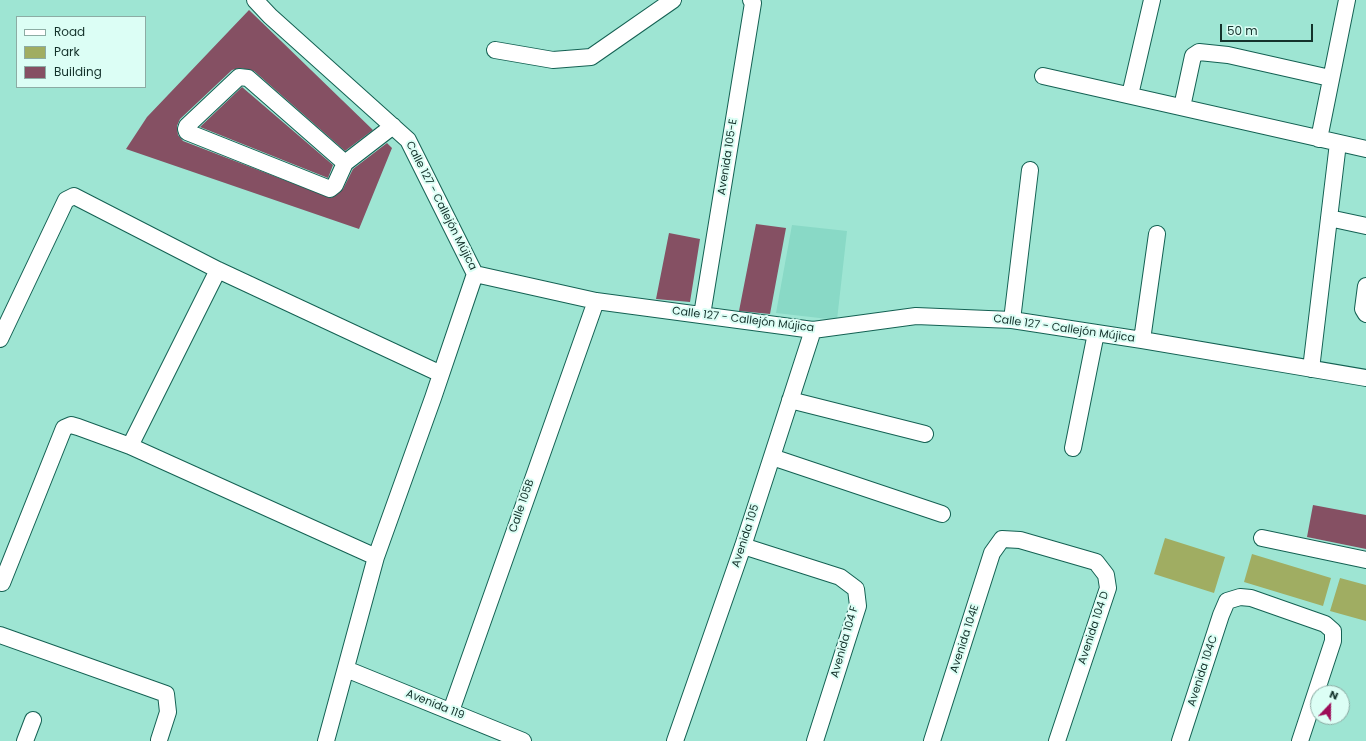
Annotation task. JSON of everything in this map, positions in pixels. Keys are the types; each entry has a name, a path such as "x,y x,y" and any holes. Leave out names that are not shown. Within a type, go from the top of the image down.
{"street":[{"name":"Calle 127 - Callejón Mújica","path":"255,0 270,16 408,140 475,274 596,301 813,330 916,316 1012,320 1142,340 1366,378"},
{"path":"495,50 553,60 591,57 673,0"},
{"name":"Avenida 105-E","path":"702,315 752,11 753,3 751,0"},
{"path":"1130,96 1152,0"},
{"path":"1319,139 1330,78 1347,0"},
{"path":"1182,108 1193,56 1199,52 1228,55 1330,78"},
{"path":"344,163 248,78 243,76 239,77 186,129 187,132 330,189 335,185 344,163 393,126"},
{"path":"1043,76 1366,149"},
{"path":"1311,369 1338,143"},
{"path":"1012,320 1030,170"},
{"path":"0,339 66,200 74,196 218,270 441,374"},
{"path":"1329,218 1366,226"},
{"path":"1142,340 1157,234"},
{"path":"130,446 218,270"},
{"path":"326,741 376,557 475,274"},
{"path":"1366,286 1363,309 1366,314"},
{"name":"Calle 105B","path":"451,711 596,301"},
{"name":"Avenida 105","path":"675,741 743,546 813,330"},
{"path":"1073,448 1096,333"},
{"path":"790,400 925,434"},
{"path":"2,583 64,428 71,426 78,426 130,446 376,557"},
{"path":"772,457 942,514"},
{"path":"1262,538 1366,560"},
{"name":"Avenida 104E","path":"932,741 992,553 1002,539"},
{"name":"Avenida 104 D","path":"1002,539 1020,540 1096,562 1106,575 1108,588 1057,741"},
{"name":"Avenida 104 F","path":"743,546 840,578 856,589 858,606 815,741"},
{"name":"Avenida 104C","path":"1180,741 1221,615 1227,601 1240,597 1251,598 1325,624 1332,631 1333,641 1300,741"},
{"path":"0,635 166,694 168,712 159,740"},
{"name":"Avenida 119","path":"346,669 523,741"},
{"path":"25,741 33,720"}],"shaded area":[{"path":"792,225 847,231 837,320 776,313"}],"green space":[{"path":"1165,538 1225,557 1214,593 1154,574"},
{"path":"1252,554 1331,578 1323,606 1244,582"},
{"path":"1340,578 1366,585 1366,621 1330,611"}],"building":[{"path":"249,10 373,130 345,151 254,71 240,68 232,70 180,119 177,126 178,135 183,141 331,198 343,189 353,169 387,143 392,148 359,229 126,149 147,117"},
{"path":"242,87 333,165 328,178 200,127"},
{"path":"756,224 786,228 770,314 739,311"},
{"path":"669,233 700,239 690,302 656,299"},
{"path":"1313,505 1366,515 1366,549 1307,537"}]}
